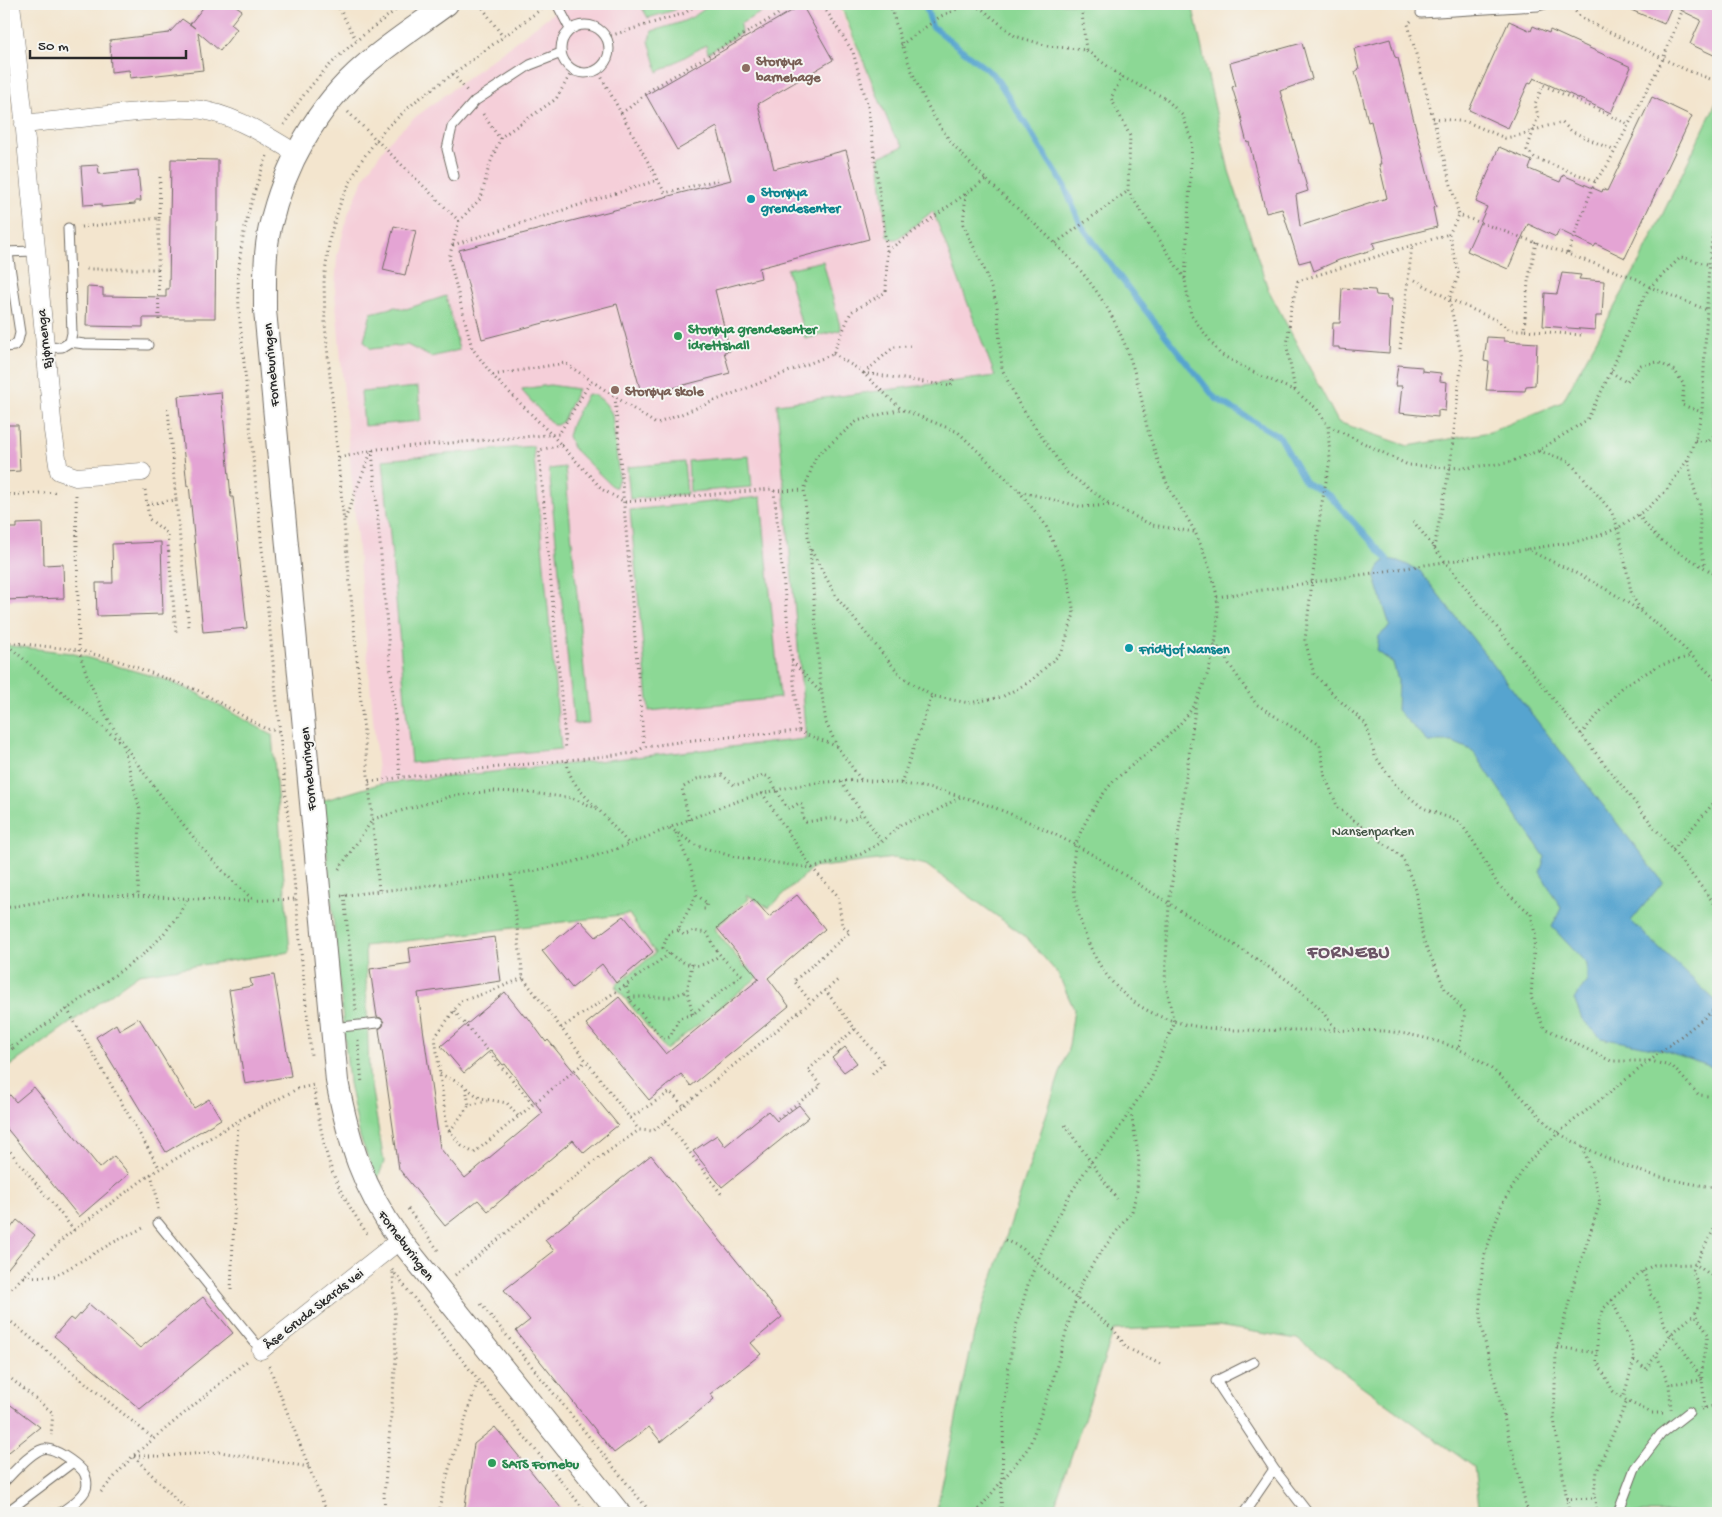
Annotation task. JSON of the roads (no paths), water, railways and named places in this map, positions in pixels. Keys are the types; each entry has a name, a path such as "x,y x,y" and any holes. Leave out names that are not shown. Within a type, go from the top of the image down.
{"street":[{"name":"Bjørnenga","path":"11,4 44,348 59,471 76,477 142,472"},
{"name":"Forneburingen","path":"447,4 364,66 316,118 280,192 270,228 265,268 264,310 337,1081 346,1127 359,1167 384,1218 619,1513"},
{"path":"24,124 169,109 194,109 210,112 242,124 275,140 297,154"},
{"name":"Åse Gruda Skards vei","path":"261,1350 400,1240"}],"lane":[{"path":"557,4 570,29"},
{"path":"1421,13 1545,4"},
{"path":"580,25 590,25 600,29 606,37 609,47 608,57 602,66 593,72 583,73 573,70 565,63 561,53 562,40 570,29 580,25"},
{"path":"454,176 447,149 452,127 475,101 530,65 561,53"},
{"path":"68,228 72,333 70,342"},
{"path":"4,347 14,346 18,341 20,333 6,253 35,251"},
{"path":"44,348 62,347 70,342 148,345"},
{"path":"332,1028 378,1023"},
{"name":"Åse Gruda Skards vei","path":"158,1223 261,1350"},
{"path":"1254,1362 1216,1381 1274,1469 1308,1513"},
{"path":"1618,1513 1635,1468 1661,1434 1689,1412"},
{"path":"4,1482 41,1449 56,1451 83,1471 87,1480 86,1490 60,1513"},
{"path":"6,1511 73,1462"},
{"path":"1244,1513 1274,1469"}],"water":[{"path":"1387,559 1399,561 1420,571 1663,882 1631,921 1718,1003 1718,1069 1663,1050 1601,1038 1582,1019 1574,999 1587,981 1587,964 1552,927 1561,908 1540,872 1545,857 1473,751 1453,742 1428,742 1397,710 1398,680 1393,663 1377,651 1379,636 1390,626 1375,578 1380,565"}],"waterway":[{"path":"925,4 932,26 995,76 1063,183 1081,225 1215,398 1280,437 1305,482 1330,496 1387,559"}],"place":[{"name":"Storøya barnehage","path":"746,68"},
{"name":"Storøya grendesenter","path":"751,199"},
{"name":"Storøya grendesenter idrettshall","path":"678,336"},
{"name":"Storøya skole","path":"615,390"},
{"name":"Fridtjof Nansen","path":"1129,648"},
{"name":"SATS Fornebu","path":"492,1463"}],"district":[{"name":"FORNEBU","path":"1349,950"}],"park label":[{"name":"Nansenparken","path":"1373,830"}]}
